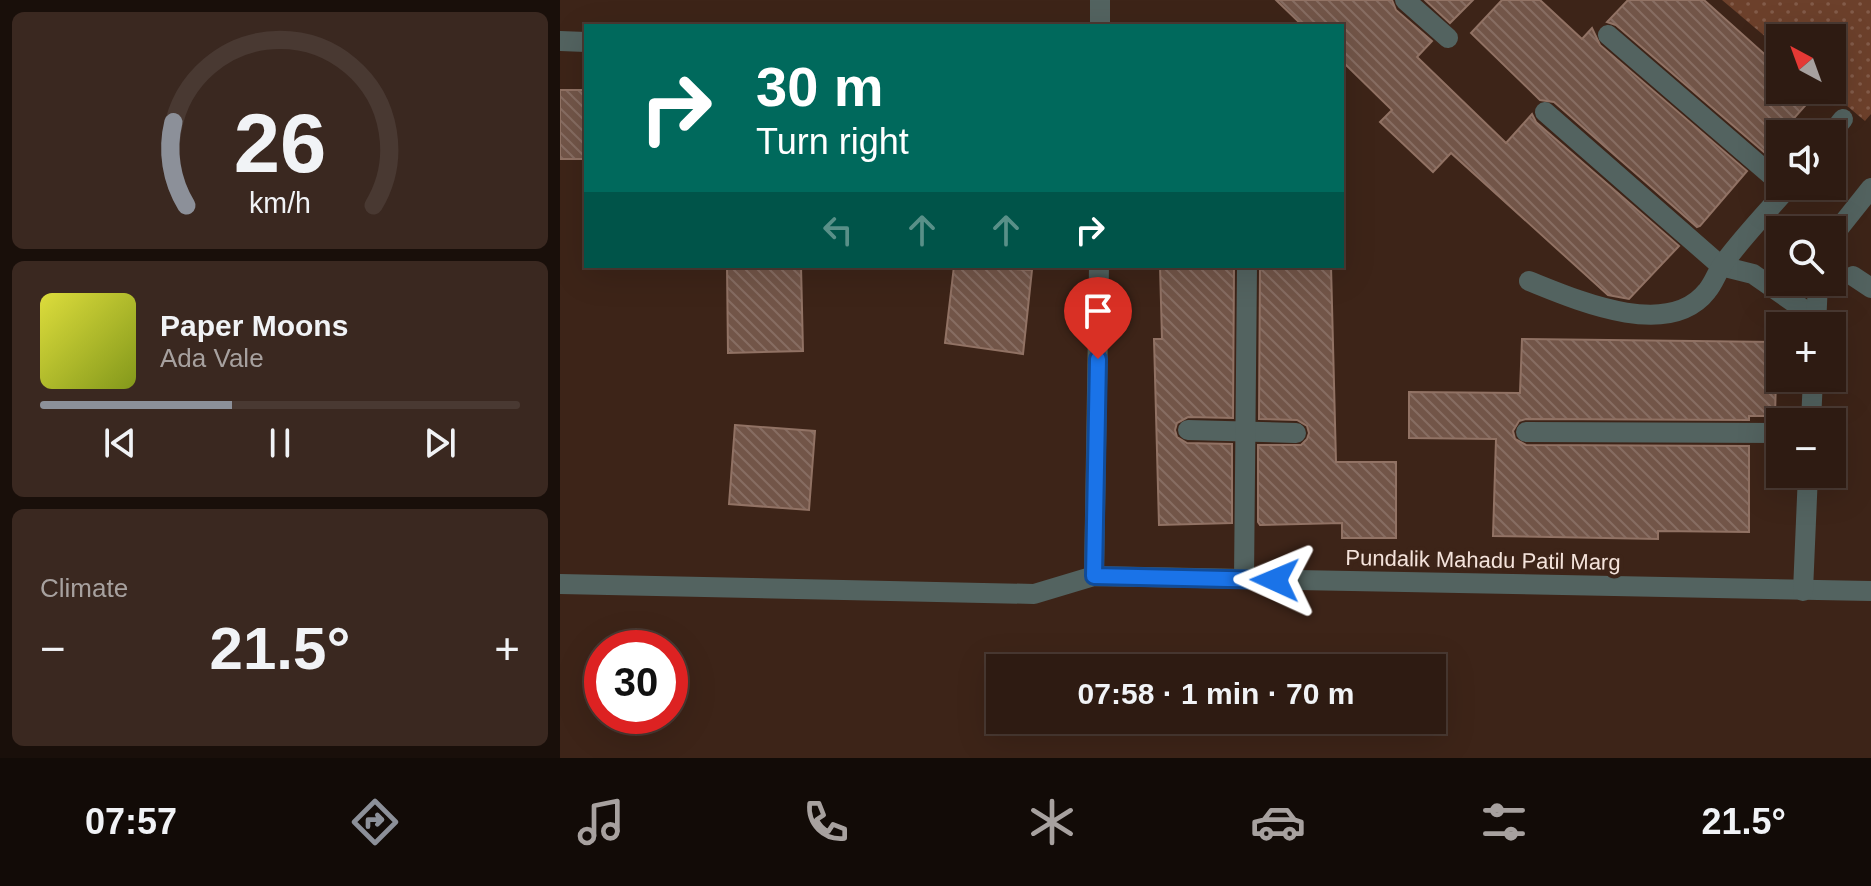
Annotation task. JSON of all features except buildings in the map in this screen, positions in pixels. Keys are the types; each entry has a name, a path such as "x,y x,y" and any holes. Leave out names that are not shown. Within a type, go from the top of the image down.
{"street":[{"path":"1100,0 1100,24"},
{"path":"1405,0 1448,38"},
{"path":"1608,35 1766,170"},
{"path":"560,41 584,42"},
{"path":"1545,112 1721,266 1753,274 1803,312"},
{"path":"1846,219 1871,188"},
{"path":"1529,281 1613,312 1676,311 1693,303 1707,291 1721,266 1774,200"},
{"path":"1094,576 1099,268"},
{"path":"1244,579 1247,268"},
{"path":"1853,276 1871,288"},
{"path":"1188,430 1296,433"},
{"path":"1526,432 1766,433"},
{"path":"1803,591 1807,488"},
{"name":"Pundalik Mahadu Patil Marg","path":"560,584 1034,594 1094,576 1871,591"}],"shaded area":[{"path":"1722,0 1871,0 1871,114 1865,121 1845,104 1846,24 1766,24 1766,37"}],"route":[{"path":"1098,359 1094,576 1275,580"}]}
